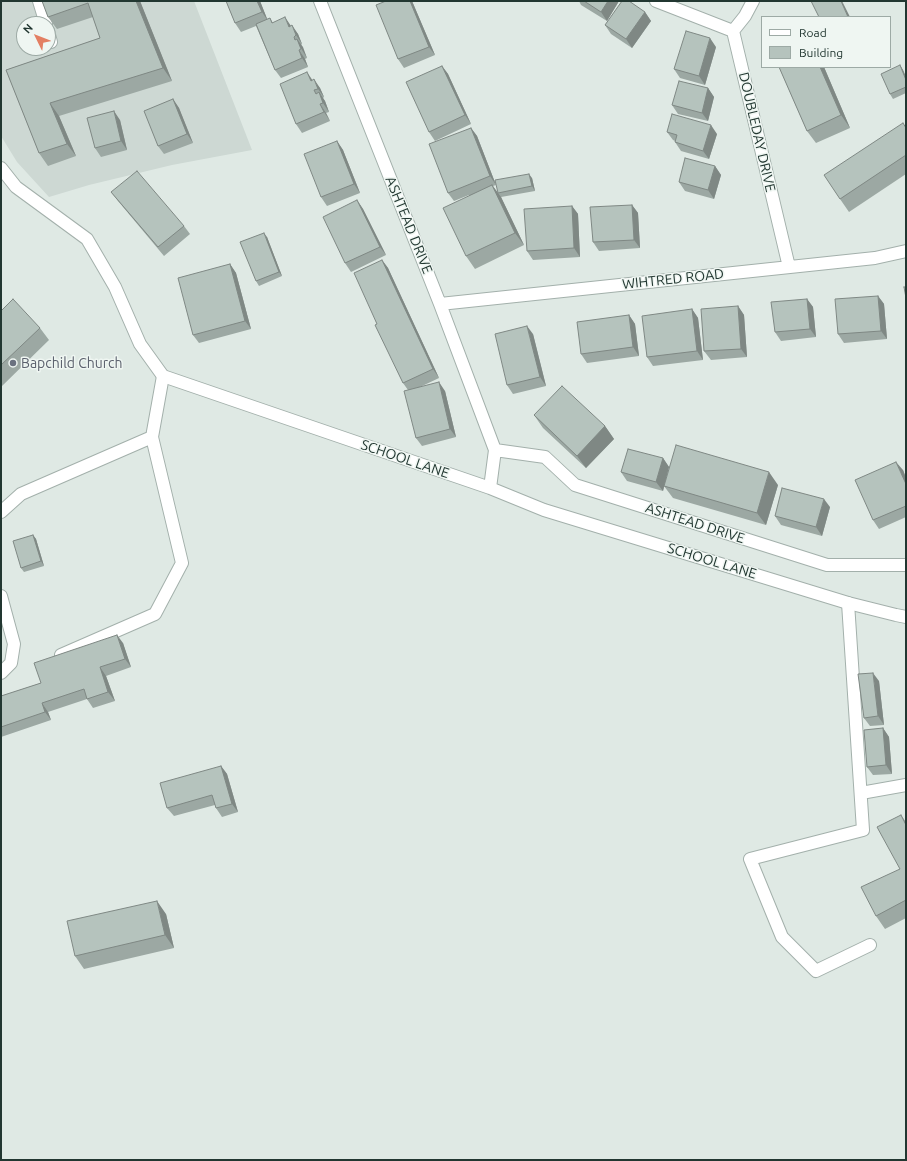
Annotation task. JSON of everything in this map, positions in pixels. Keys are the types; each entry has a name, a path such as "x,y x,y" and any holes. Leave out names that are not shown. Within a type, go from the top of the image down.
{"street":[{"path":"39,1 44,16"},
{"name":"ASHTEAD DRIVE","path":"320,1 440,304 495,450 490,488"},
{"path":"656,1 733,31 745,16 753,1"},
{"name":"DOUBLEDAY DRIVE","path":"733,31 789,267"},
{"path":"1,168 16,187 87,239 115,287 140,344 163,376 152,437 182,563 155,614 53,659"},
{"name":"WIHTRED ROAD","path":"440,304 875,258 906,251"},
{"name":"SCHOOL LANE","path":"163,376 490,488 544,510 848,603 906,617"},
{"path":"1,512 21,494 152,437"},
{"name":"ASHTEAD DRIVE","path":"495,450 545,457 575,485 827,565 906,565"},
{"path":"1,596 14,644 12,663 1,673"},
{"path":"848,603 863,830 750,859 782,937 816,971 870,945"},
{"path":"861,793 906,785"}],"shaded area":[{"path":"1,1 194,1 252,150 172,165 89,185 49,197 17,162 1,136"}],"building":[{"path":"42,1 136,1 163,68 50,103 67,144 39,153 6,70 47,56 56,56 56,53 100,38 88,3 48,16"},
{"path":"226,1 257,1 262,12 235,23"},
{"path":"386,1 410,1 429,47 398,59 376,5"},
{"path":"584,1 608,1 601,12"},
{"path":"622,1 629,1 645,12 626,39 605,25"},
{"path":"811,1 841,1 848,16 818,16"},
{"path":"285,17 289,27 292,25 296,35 294,37 295,40 297,39 301,49 299,50 302,58 275,70 256,24 270,18 272,23"},
{"path":"686,31 710,38 699,76 674,69"},
{"path":"900,65 906,80 906,87 890,94 881,74"},
{"path":"442,66 465,115 429,132 406,82"},
{"path":"779,68 820,68 841,115 807,131"},
{"path":"307,72 311,81 314,79 318,89 314,90 316,94 319,92 323,103 320,104 324,112 296,124 280,84"},
{"path":"679,81 708,88 702,113 672,105"},
{"path":"173,99 187,134 158,146 144,111"},
{"path":"114,111 121,141 95,148 87,118"},
{"path":"672,114 711,125 703,151 675,142 677,135 667,132"},
{"path":"903,123 906,128 906,155 840,199 824,175"},
{"path":"471,128 490,176 448,193 429,144"},
{"path":"337,141 354,184 321,197 304,154"},
{"path":"685,158 715,166 708,190 679,182"},
{"path":"137,171 184,226 158,247 111,192"},
{"path":"529,174 532,186 498,193 495,180"},
{"path":"492,185 515,233 466,256 443,208"},
{"path":"357,200 380,247 345,263 323,217"},
{"path":"632,205 634,240 593,242 590,207"},
{"path":"572,206 574,248 527,251 524,209"},
{"path":"264,233 279,272 256,281 240,242"},
{"path":"382,260 433,369 403,383 375,325 377,324 354,273"},
{"path":"230,264 245,321 193,335 178,278"},
{"path":"904,287 906,287 906,298"},
{"path":"878,296 881,331 838,334 835,299"},
{"path":"13,299 40,328 1,365 1,311"},
{"path":"807,299 810,329 775,332 771,302"},
{"path":"738,306 741,349 704,351 701,309"},
{"path":"692,309 697,351 647,357 642,316"},
{"path":"629,315 633,347 581,354 577,322"},
{"path":"527,326 540,377 507,385 495,334"},
{"path":"439,382 450,429 416,438 404,391"},
{"path":"562,386 605,426 577,456 534,415"},
{"path":"676,445 769,472 757,513 664,486"},
{"path":"628,449 663,458 656,482 621,472"},
{"path":"896,462 906,484 906,506 873,520 855,480"},
{"path":"782,488 824,499 816,527 775,516"},
{"path":"33,535 41,561 21,568 13,541"},
{"path":"117,635 125,659 100,667 108,692 87,699 84,689 42,703 45,712 1,727 1,696 41,683 34,663"},
{"path":"873,673 878,716 864,718 858,674"},
{"path":"883,728 886,765 867,767 864,730"},
{"path":"221,766 232,804 216,808 212,795 167,808 160,783"},
{"path":"901,815 906,825 906,900 876,916 861,887 900,869 877,827"},
{"path":"157,901 165,935 75,956 67,921"}],"place":[{"name":"Bapchild Church","path":"13,363"}]}
